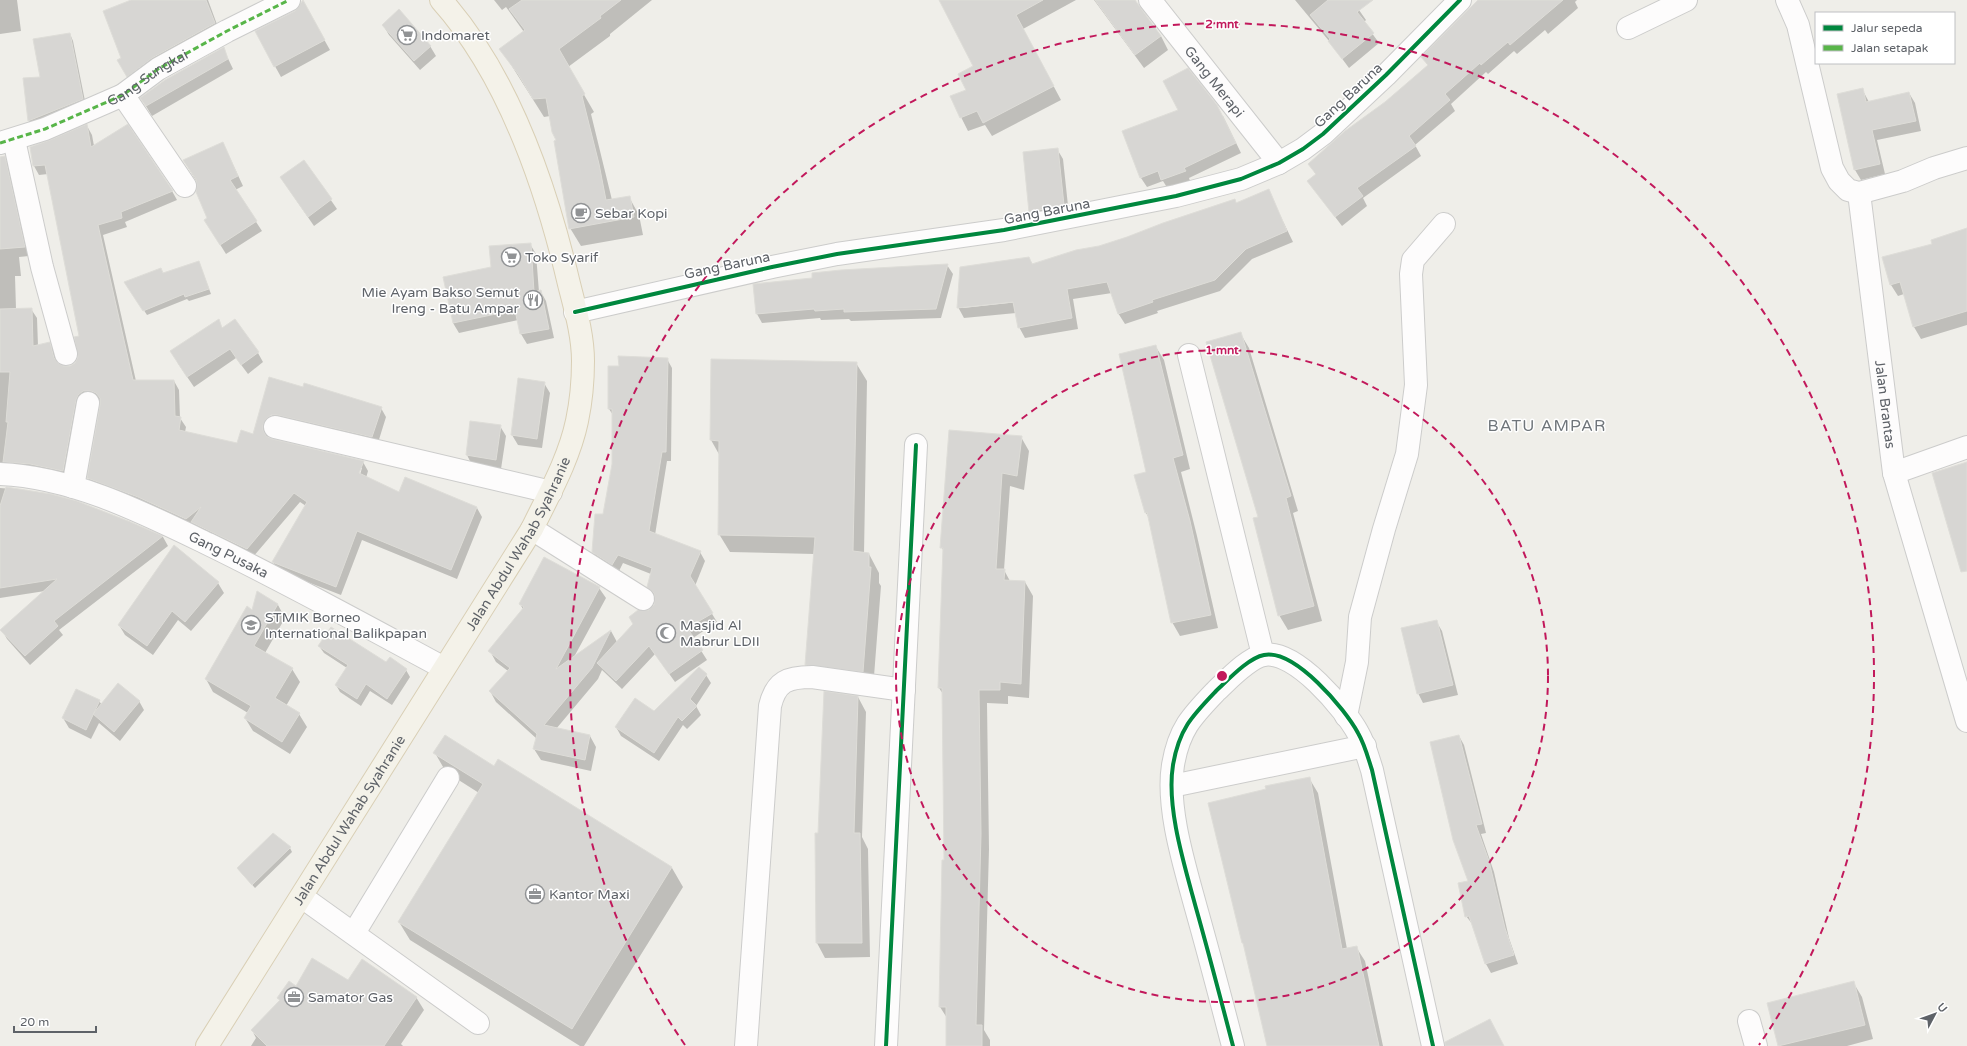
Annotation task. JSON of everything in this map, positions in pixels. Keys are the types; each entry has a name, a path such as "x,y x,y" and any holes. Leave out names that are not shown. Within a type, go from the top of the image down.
{"main road":[{"name":"Jalan Abdul Wahab Syahranie","path":"207,1046 532,529 567,456 577,420 583,360 575,312 563,260 539,181 522,137 489,67 472,41 441,0"}],"street":[{"name":"Gang Sungkai","path":"7,141 45,129 123,95 158,69 226,31 289,0"},
{"name":"Gang Merapi","path":"1150,0 1279,163"},
{"name":"Gang Baruna","path":"575,312 697,283 837,254 1004,230 1176,196 1241,179 1279,163 1303,149 1323,134 1350,110 1460,0"},
{"path":"1628,28 1686,0"},
{"path":"1788,0 1798,25 1832,168 1839,181 1848,190 1859,193 1903,181 1967,158"},
{"path":"123,95 185,186"},
{"path":"7,141 66,354"},
{"name":"Jalan Brantas","path":"1859,193 1894,473 1967,721"},
{"path":"1346,716 1357,662 1360,616 1407,454 1416,385 1410,274 1413,260 1444,224"},
{"path":"1189,355 1263,655"},
{"path":"73,487 88,403"},
{"path":"275,427 551,492"},
{"path":"886,1046 916,445"},
{"path":"1894,473 1967,447"},
{"name":"Gang Pusaka","path":"0,474 73,487 120,502 269,574 444,668"},
{"path":"532,529 643,599"},
{"path":"1233,1046 1187,873 1178,833 1172,786 1173,764 1178,746 1189,720 1241,668 1263,655 1279,656 1297,665 1318,685 1346,716 1358,732 1365,746 1372,770 1433,1046"},
{"path":"746,1046 770,706 773,693 781,684 798,677 812,677 904,690"},
{"path":"1172,786 1365,746"},
{"path":"354,933 448,778"},
{"path":"302,897 478,1023"},
{"path":"1749,1021 1756,1046"}],"building":[{"path":"131,0 206,0 215,23 152,58 127,77 117,60 121,58 103,11"},
{"path":"303,0 325,40 274,67 255,31 295,11"},
{"path":"522,0 621,0 600,16 601,18 559,49 585,94 582,96 599,164 606,200 630,196 634,217 569,229 554,141 556,140 552,132 546,98 533,99 518,74 499,49 525,30 509,9"},
{"path":"939,0 1043,0 1016,15 1054,86 983,123 977,111 960,118 950,96 966,90 958,74 973,66"},
{"path":"1095,0 1135,0 1161,36 1135,55"},
{"path":"1328,0 1373,0 1357,12 1374,33 1342,59 1328,41 1330,39 1310,15"},
{"path":"1478,0 1563,0 1510,45 1508,42 1481,65 1480,63 1445,94 1450,100 1409,136 1416,146 1357,188 1363,196 1335,217 1307,181 1316,174 1308,164 1345,131 1385,102 1428,65 1421,57"},
{"name":"Indomaret","path":"399,9 431,46 414,61 382,25"},
{"path":"70,33 83,99 28,121 23,78 40,77 33,39"},
{"path":"224,47 228,59 146,106 140,98 165,80"},
{"path":"1188,68 1217,105 1236,143 1184,168 1186,171 1161,180 1158,171 1140,178 1122,131 1178,110 1163,81"},
{"path":"1863,88 1866,102 1909,92 1916,121 1872,130 1880,164 1854,170 1837,94"},
{"path":"87,124 91,147 128,124 173,191 121,212 122,218 98,225 133,380 174,380 175,416 181,417 179,430 237,443 241,430 253,434 269,377 303,387 304,383 382,407 372,437 277,415 271,415 266,419 263,425 263,430 266,436 272,439 364,461 359,473 399,492 405,477 477,507 451,570 357,531 336,587 272,562 307,502 294,493 247,549 191,522 201,507 186,519 138,497 87,478 100,405 100,398 96,393 91,391 83,391 78,395 76,400 63,471 30,464 3,462 8,422 6,422 10,372 0,372 0,309 32,308 33,346 50,342 54,358 63,366 70,366 75,363 78,357 74,337 79,336 45,165 33,166 30,147"},
{"path":"223,142 238,176 230,180 257,221 220,245 204,220 207,218 196,192 196,179 183,160"},
{"path":"1058,148 1064,205 1029,212 1023,152"},
{"path":"5,156 25,247 0,249 0,157"},
{"path":"304,160 332,199 308,217 280,177"},
{"path":"1269,189 1287,231 1246,249 1215,280 1152,300 1153,302 1118,314 1107,282 1067,289 1072,318 1018,328 1013,302 957,308 960,267 1029,257 1032,264 1076,250 1099,246 1235,199 1236,203"},
{"path":"1967,228 1967,311 1913,327 1900,282 1890,285 1882,257 1932,244 1931,240"},
{"path":"531,243 534,292 541,290 549,329 520,334 515,310 453,323 443,277 491,267 489,246"},
{"path":"199,261 209,289 185,297 184,294 143,311 124,282 161,268 163,273"},
{"path":"948,264 936,309 844,312 844,309 815,311 814,309 756,314 753,284 812,278 812,273 841,270"},
{"path":"219,319 222,328 235,319 259,352 241,365 230,349 187,377 170,351"},
{"path":"1241,332 1291,496 1286,498 1314,606 1278,616 1253,518 1258,517 1206,342"},
{"path":"1156,345 1183,455 1173,458 1190,521 1211,615 1171,623 1147,512 1145,513 1134,475 1146,472 1119,354"},
{"path":"618,356 668,358 666,452 662,452 649,531 701,551 690,576 713,613 687,628 703,650 669,674 649,646 616,681 597,663 633,624 629,617 638,610 649,610 654,605 655,599 654,593 647,587 652,568 618,555 612,565 592,552 595,514 603,514 612,464 612,409 608,409 608,366 619,366"},
{"path":"711,359 857,362 853,551 869,553 869,567 871,567 863,672 805,665 815,537 718,535 719,441 710,440"},
{"path":"518,378 545,382 537,439 511,435"},
{"path":"470,421 501,425 496,460 466,455"},
{"path":"949,430 1022,436 1017,476 1002,473 996,569 1005,569 1004,580 1025,581 1021,684 1000,682 1000,690 979,690 981,834 976,1025 982,1025 982,1046 946,1046 946,1007 939,1007 942,860 944,860 942,688 938,688 943,548 940,548"},
{"path":"1967,462 1967,571 1961,572 1932,473"},
{"path":"6,487 51,494 77,501 163,536 54,621 58,626 25,656 0,630 57,579 0,588 0,506"},
{"path":"174,545 219,582 185,622 172,611 147,646 118,625"},
{"path":"544,557 600,587 556,669 611,630 592,668 544,725 590,735 585,760 533,749 537,734 489,691 510,668 488,651 524,607 519,604"},
{"path":"257,591 278,604 254,646 293,668 275,698 300,713 282,742 244,718 251,706 205,679 247,606 252,610"},
{"path":"1437,620 1453,685 1417,694 1401,628"},
{"path":"331,627 386,662 390,657 407,669 387,699 366,684 357,699 335,685 348,665 318,646"},
{"path":"699,667 707,674 690,699 697,706 682,721 678,717 654,753 615,727 635,698 654,711"},
{"path":"118,683 140,701 114,732 93,714"},
{"path":"76,689 100,700 86,730 62,718"},
{"path":"824,691 858,696 854,833 860,833 862,943 816,943 815,833 818,833"},
{"name":"Kantor Maxi","path":"445,735 494,766 498,759 672,867 572,1029 398,922 483,784 433,753"},
{"path":"1459,735 1482,824 1476,825 1489,861 1505,928 1514,955 1485,964 1469,916 1465,917 1458,883 1468,881 1453,840 1430,742"},
{"path":"1310,777 1342,949 1357,946 1379,1046 1267,1046 1208,803 1266,789 1265,786"},
{"path":"273,833 291,847 252,885 237,868"},
{"path":"312,958 348,980 362,959 417,997 384,1046 267,1046 251,1030 280,1000 277,998 289,981 296,986"},
{"path":"1854,981 1865,1025 1778,1046 1767,1003"},
{"path":"1490,1019 1504,1046 1445,1046 1445,1042"}],"marked path":[{"path":"0,143 45,129 123,95 158,69 227,31 289,0"}],"cycle path":[{"path":"575,312 772,267 837,254 1004,230 1176,196 1241,179 1279,163 1303,149 1323,134 1386,75 1460,0"},
{"path":"886,1046 916,445"},
{"path":"1233,1046 1182,856 1172,800 1173,765 1183,732 1193,716 1238,670 1251,660 1264,655 1276,656 1290,661 1318,683 1331,696 1352,723 1363,742 1372,770 1433,1046"}],"place":[{"name":"Indomaret","path":"407,35"},
{"name":"Sebar Kopi","path":"581,213"},
{"name":"Toko Syarif","path":"511,257"},
{"name":"Mie Ayam Bakso Semut Ireng - Batu Ampar","path":"533,300"},
{"name":"STMIK Borneo International Balikpapan","path":"251,625"},
{"name":"Masjid Al Mabrur LDII","path":"666,633"},
{"name":"Kantor Maxi","path":"535,894"},
{"name":"Samator Gas","path":"294,997"}],"district":[{"name":"BATU AMPAR","path":"1547,425"}]}
